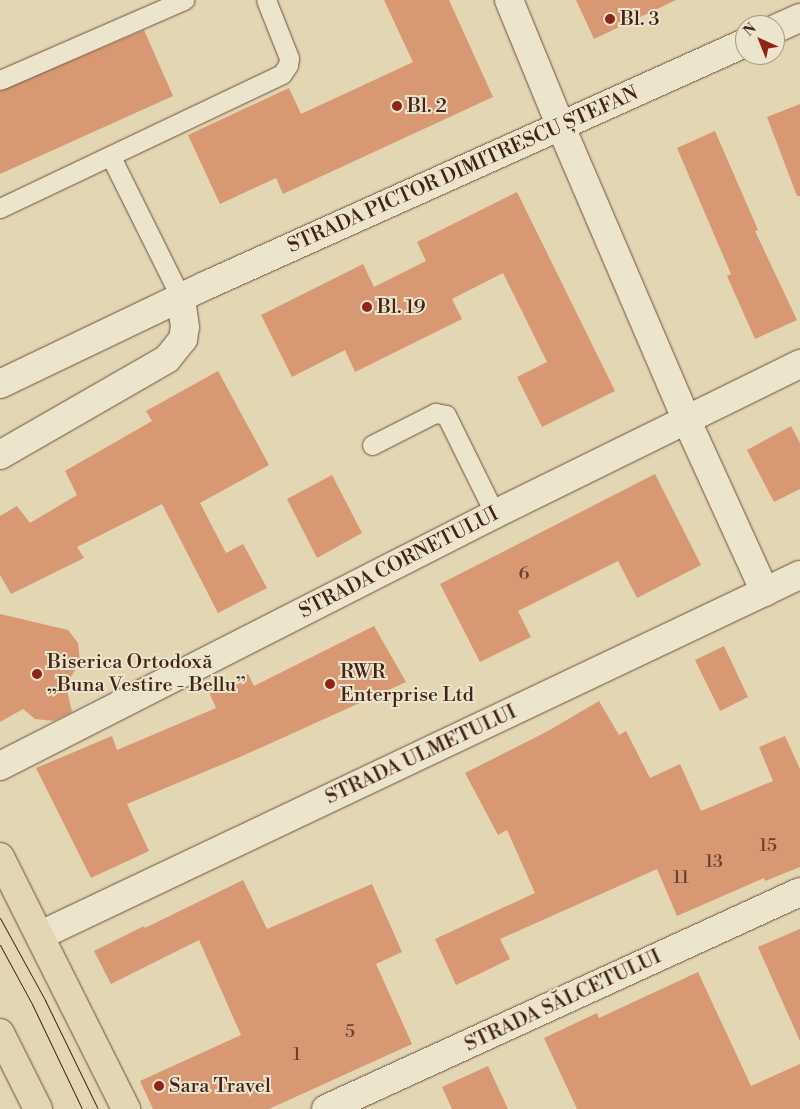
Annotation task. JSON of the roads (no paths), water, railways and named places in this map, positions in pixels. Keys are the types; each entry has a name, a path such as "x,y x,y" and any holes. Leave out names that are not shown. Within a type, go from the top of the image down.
{"main road":[{"path":"0,857 41,935 126,1109"},
{"path":"0,1033 38,1109"}],"street":[{"path":"509,0 560,127 687,421 765,592"},
{"path":"785,25 800,18"},
{"name":"STRADA PICTOR DIMITRESCU ȘTEFAN","path":"0,384 180,298 735,48"},
{"path":"0,455 167,358 182,339 185,327 180,298"},
{"name":"STRADA CORNETULUI","path":"0,766 495,514 800,364"},
{"name":"STRADA ULMETULUI","path":"41,935 800,575"},
{"name":"STRADA SĂLCETULUI","path":"326,1109 800,892"}],"lane":[{"path":"0,80 184,0"},
{"path":"0,208 282,74 288,65 289,58 266,0"},
{"path":"110,157 180,298"},
{"path":"372,445 435,413 446,415 495,514"}],"tram line":[{"path":"0,918 45,1000 98,1109"},
{"path":"0,945 32,1004 82,1109"}],"place":[{"name":"Bl. 3","path":"610,19"},
{"name":"Bl. 2","path":"397,106"},
{"name":"Bl. 19","path":"367,307"},
{"name":"Biserica Ortodoxă „Buna Vestire - Bellu”","path":"37,674"},
{"name":"RWR Enterprise Ltd","path":"330,684"},
{"name":"Sara Travel","path":"159,1086"}]}
